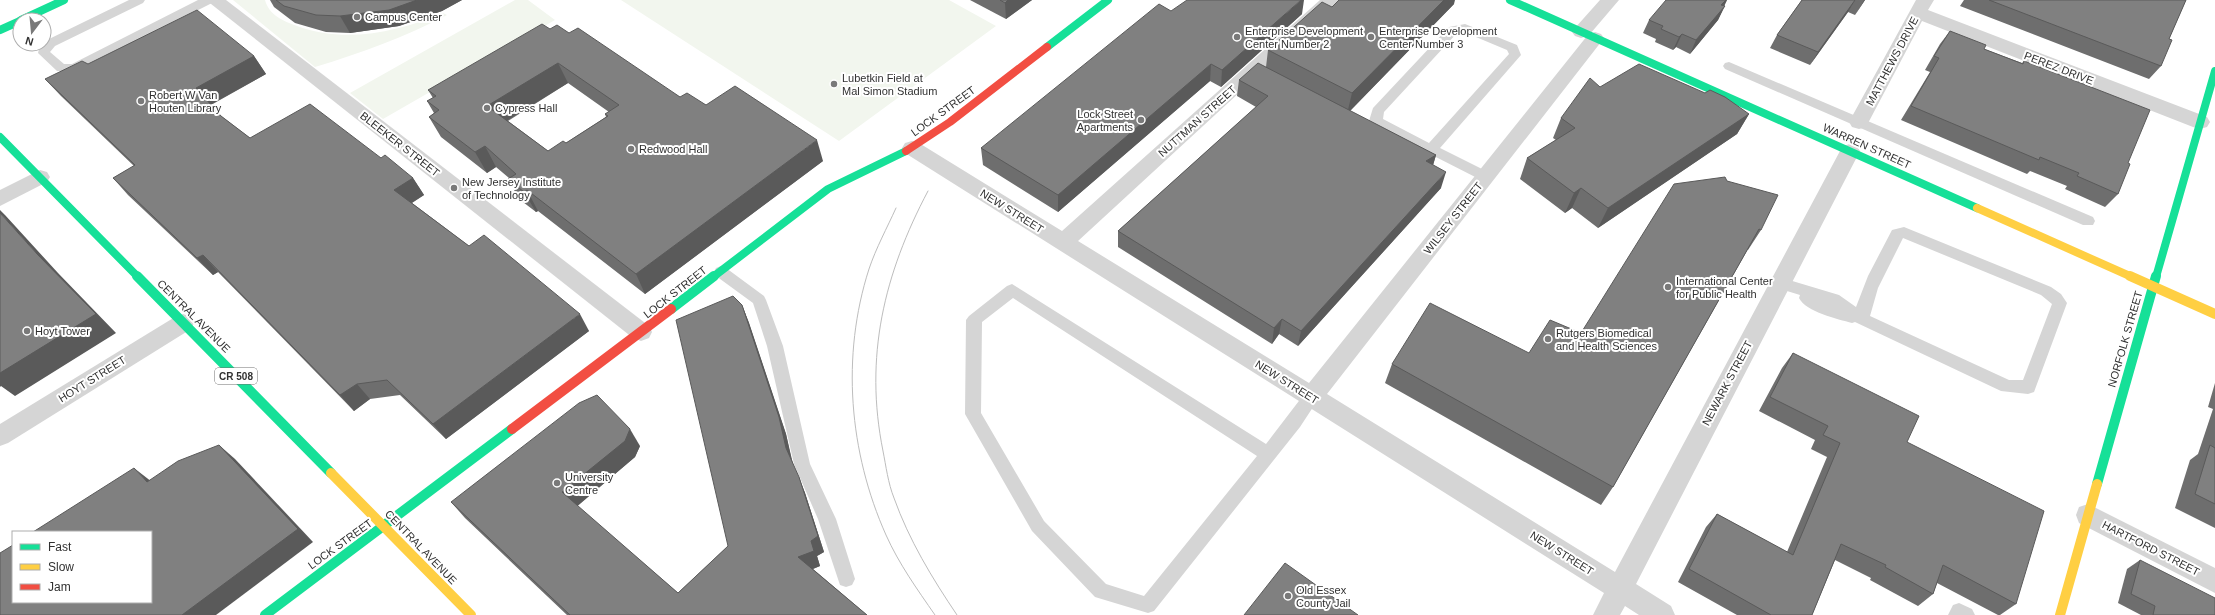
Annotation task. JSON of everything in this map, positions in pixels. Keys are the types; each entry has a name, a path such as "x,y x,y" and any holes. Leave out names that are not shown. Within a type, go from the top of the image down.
{"main road":[{"path":"38,12 64,0"},
{"name":"LOCK STREET","path":"265,615 642,332 828,189 912,148 950,122 1108,0"},
{"name":"WARREN STREET","path":"1510,0 2215,314"},
{"path":"0,30 12,24"},
{"name":"NORFOLK STREET","path":"2060,615 2152,286 2215,71"},
{"name":"CENTRAL AVENUE","path":"0,137 471,615"}],"street":[{"name":"BLEEKER STREET","path":"216,0 642,332"},
{"name":"NUTTMAN STREET","path":"1062,243 1259,75 1331,0"},
{"name":"WILSEY STREET","path":"1311,398 1486,177 1588,35 1610,0"},
{"name":"MATTHEWS DRIVE","path":"1859,122 1921,6"},
{"name":"PEREZ DRIVE","path":"1921,6 2200,122"},
{"name":"NEW STREET","path":"912,148 1062,243 1662,615"},
{"name":"NEWARK STREET","path":"1606,615 1619,587 1850,151"},
{"path":"0,198 40,178"},
{"name":"HOYT STREET","path":"0,436 184,323"},
{"name":"HARTFORD STREET","path":"2088,515 2215,581"}],"lane":[{"path":"139,0 51,43 44,48 44,53 61,68 74,68 208,0"},
{"path":"1361,120 1377,116 1453,30 1465,28 1513,48 1515,55 1435,145"},
{"path":"1729,66 2088,221"},
{"path":"1377,116 1435,145 1486,177"},
{"path":"1779,283 1830,311 1862,319 2007,386 2028,387 2060,303 2056,298 2046,292 1904,232 1897,234 1862,309 1862,319"},
{"path":"721,272 759,300 775,346 802,464 827,519 846,579"},
{"path":"1268,454 1012,290 974,320 973,414 1038,526 1101,591 1148,605 1268,454 1311,398"},
{"path":"1957,615 1959,611 1966,615"}],"shaded area":[{"path":"233,0 265,0 273,14 282,20 315,31 334,34 353,35 390,30 408,26 443,13 447,15 382,44 315,67"},
{"path":"515,0 528,0 555,20 383,119 350,93"},
{"name":"Lubetkin Field at Mal Simon Stadium","path":"621,0 949,0 996,26 839,141"}],"building":[{"path":"276,0 417,0 389,10 340,16 316,15 284,6"},
{"path":"1000,0 1008,0 1005,3"},
{"path":"1187,0 1301,0 1222,70 1211,64 1058,195 981,148 1159,4 1171,11"},
{"name":"Enterprise Development Center Number 3","path":"1339,0 1444,0 1352,93 1268,50 1322,2 1332,7"},
{"path":"1666,0 1726,0 1721,5 1725,6 1696,40 1682,34 1679,37 1661,29 1663,26 1649,20"},
{"path":"1802,0 1855,0 1818,52 1777,35"},
{"path":"1989,0 2186,0 2169,39 2172,40 2161,66"},
{"path":"197,10 254,56 196,88 221,116 250,138 310,104 381,158 385,155 413,178 394,190 469,246 484,235 580,314 433,424 387,380 357,384 340,395 203,255 197,258 113,178 135,165 45,79 82,61 88,64"},
{"path":"542,24 550,29 557,25 569,33 578,28 680,97 687,93 706,105 735,86 817,140 636,274 527,190 524,192 508,179 516,174 485,146 475,152 429,117 439,110 427,101 436,96 428,90","holes":["558,63 619,105 605,114 608,116 566,143 563,141 548,151 487,106"]},
{"path":"1950,31 1986,45 1984,49 2023,64 2024,61 2150,110 2128,163 2130,164 2118,194 2077,176 2079,173 2040,157 2039,160 1911,106 1939,58 1934,56"},
{"path":"1258,63 1436,155 1426,161 1446,172 1301,331 1282,319 1274,328 1118,231 1268,96 1239,80"},
{"path":"1639,64 1705,93 1710,90 1725,97 1749,114 1608,208 1581,188 1574,193 1527,158 1575,128 1561,118 1590,78 1600,87"},
{"name":"International Center for Public Health","path":"1725,177 1727,181 1778,195 1761,230 1759,229 1613,487 1392,364 1430,303 1529,353 1550,320 1581,333 1674,184"},
{"path":"0,213 37,254 96,314 0,373"},
{"name":"University Centre","path":"733,296 742,305 779,417 786,448 799,477 818,536 811,541 814,551 798,557 867,615 570,615 451,502 579,403 597,395 630,429 625,441 562,492 678,593 728,546 676,320"},
{"path":"1793,353 1919,416 1907,442 2044,511 2016,604 1943,565 1933,594 1885,567 1886,565 1841,544 1812,615 1771,615 1689,569 1717,514 1793,555 1840,443 1823,435 1828,426 1770,397"},
{"path":"219,445 298,529 182,615 0,615 0,553 12,546 12,603 152,603 152,531 35,531 134,468 147,482 178,461"},
{"path":"2210,445 2215,448 2215,504 2195,494"},
{"path":"2140,560 2215,598 2215,615 2153,615 2155,606 2131,594"},
{"path":"1285,563 1358,615 1244,615"}],"tram line":[{"path":"928,191 900,253 889,285 877,349 876,382 878,416 889,480 900,514 914,544 957,615"},
{"path":"896,208 872,261 860,302 852,370 853,404 857,437 864,471 873,503 886,535 897,556 935,615"}],"traffic: fast":[{"path":"38,12 64,0"},
{"path":"1047,47 1108,0"},
{"path":"1510,0 1977,208"},
{"path":"0,30 12,25"},
{"path":"2097,484 2215,71"},
{"path":"0,137 331,473"},
{"path":"671,309 828,189 906,151"},
{"path":"265,615 512,429"}],"traffic: slow":[{"path":"1977,208 2215,314"},
{"path":"331,473 471,615"},
{"path":"2060,615 2097,484"}],"traffic: jam":[{"path":"906,151 950,122 1047,47"},
{"path":"512,429 671,309"}],"place":[{"name":"Campus Center","path":"357,17"},
{"name":"Enterprise Development Center Number 2","path":"1237,37"},
{"name":"Enterprise Development Center Number 3","path":"1371,37"},
{"name":"Lubetkin Field at Mal Simon Stadium","path":"834,84"},
{"name":"Robert W Van Houten Library","path":"141,101"},
{"name":"Cypress Hall","path":"487,108"},
{"name":"Lock Street Apartments","path":"1141,120"},
{"name":"Redwood Hall","path":"631,149"},
{"name":"New Jersey Institute of Technology","path":"454,188"},
{"name":"International Center for Public Health","path":"1668,287"},
{"name":"Hoyt Tower","path":"27,331"},
{"name":"Rutgers Biomedical and Health Sciences","path":"1548,339"},
{"name":"University Centre","path":"557,483"},
{"name":"Old Essex County Jail","path":"1288,596"}]}
